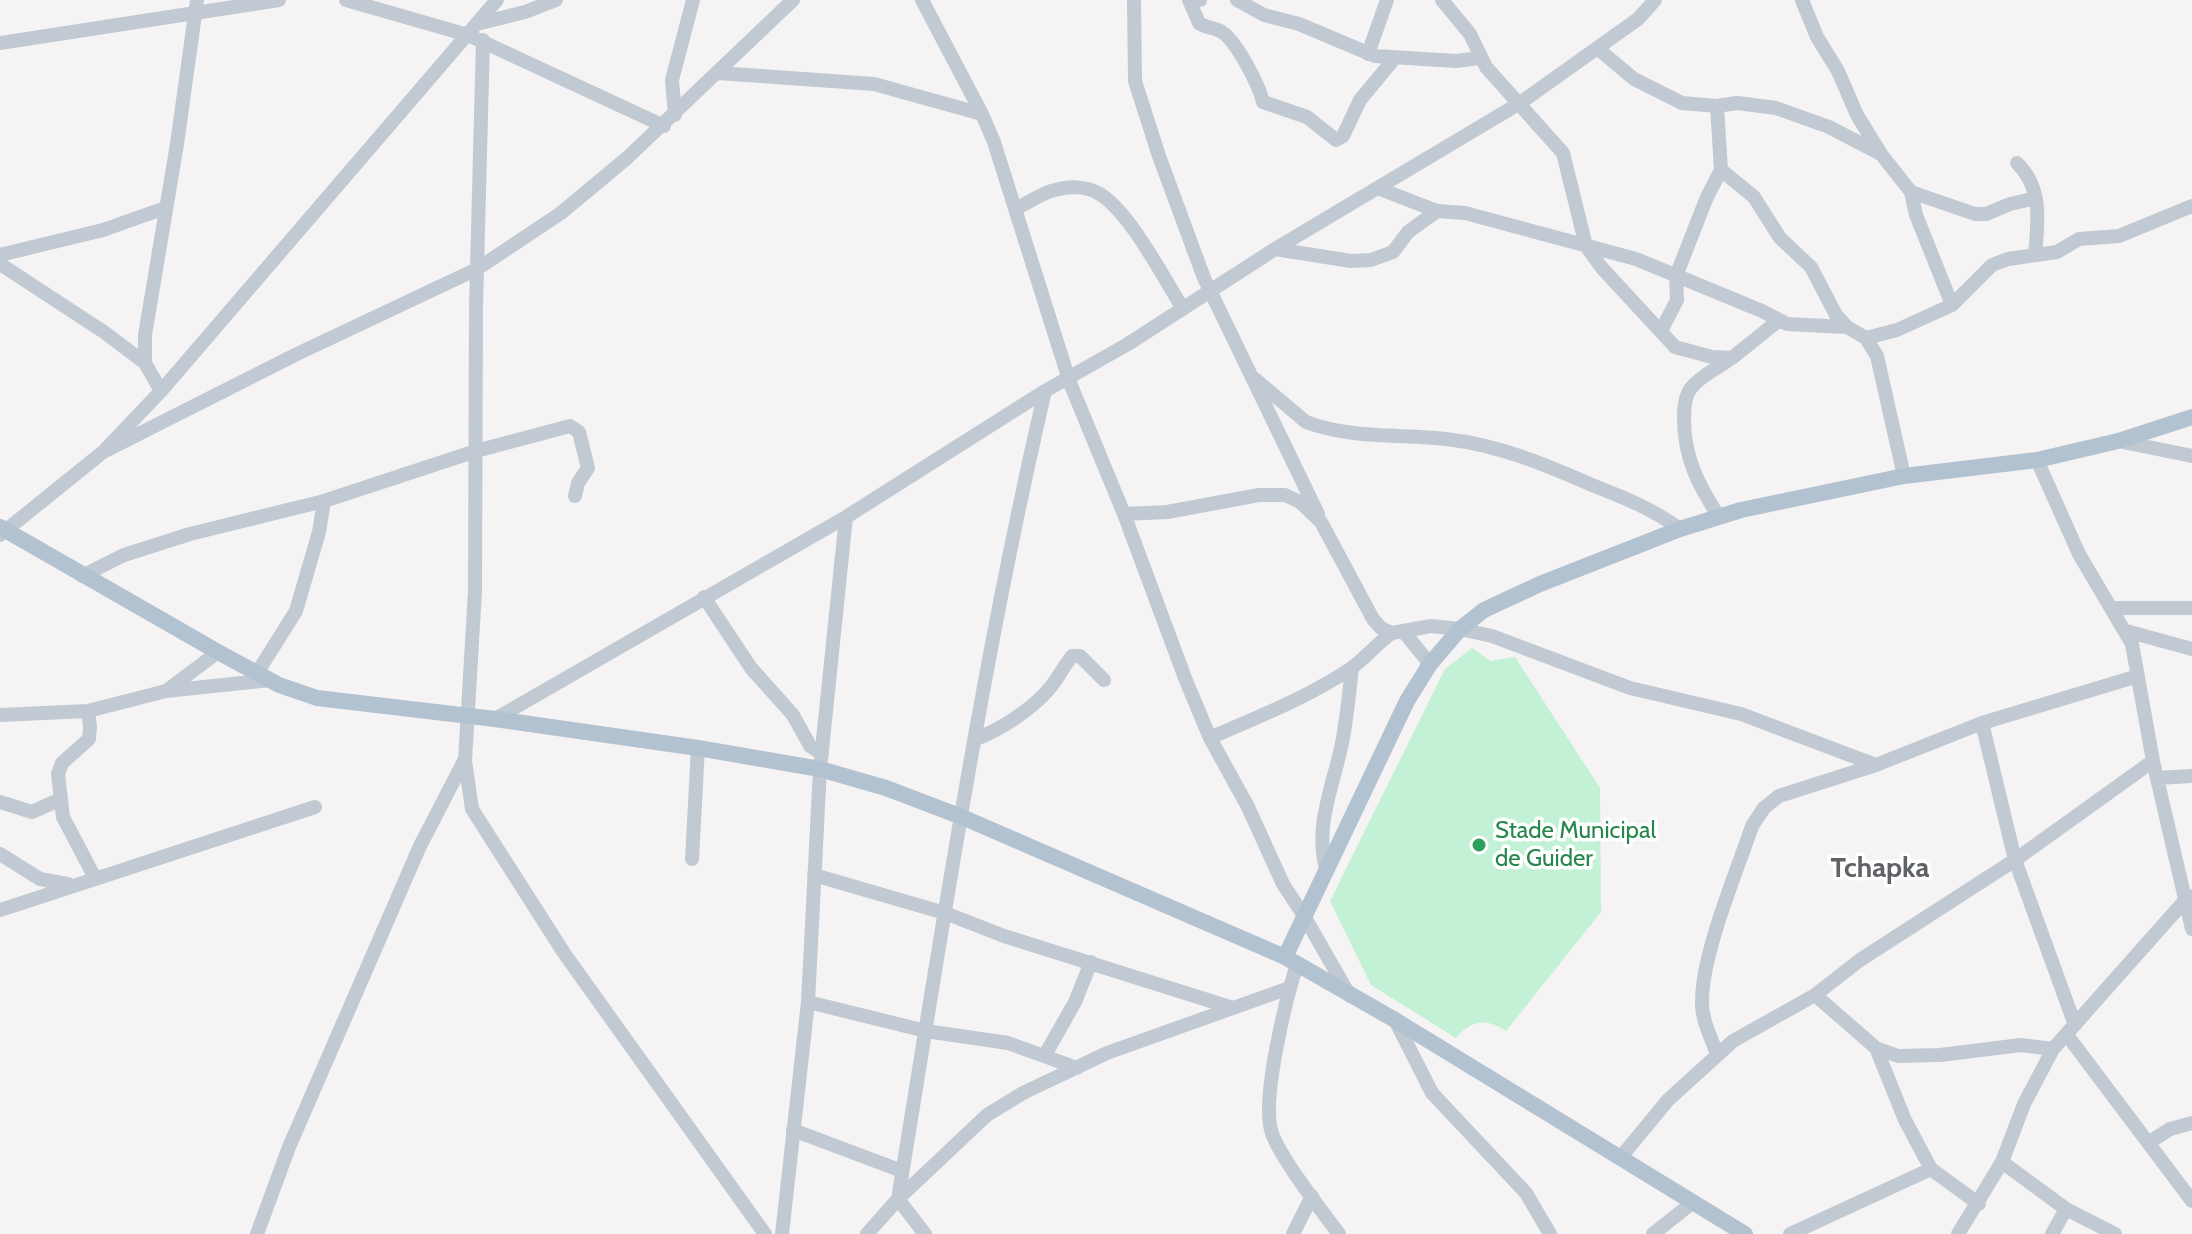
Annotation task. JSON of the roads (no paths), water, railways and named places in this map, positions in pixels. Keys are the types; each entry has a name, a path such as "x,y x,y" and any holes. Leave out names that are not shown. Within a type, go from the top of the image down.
{"main road":[{"path":"1291,961 1304,916 1407,701 1430,664 1460,629 1484,610 1540,584 1680,529 1741,510 1904,476 2037,460 2118,441 2192,417"},
{"path":"2,531 264,677 317,698 821,762 962,817 1291,961 1395,1020 1745,1234"}],"street":[{"path":"0,43 196,7 279,0"},
{"path":"346,0 476,33 664,126"},
{"path":"2,531 103,452 161,391 476,33 497,0"},
{"path":"476,33 556,0"},
{"path":"675,115 672,80 693,0"},
{"path":"103,452 297,354 477,269 561,213 664,126 793,0"},
{"path":"922,0 994,142 1068,377 1210,738 1248,807 1283,884 1350,996"},
{"path":"1134,0 1135,81 1159,156 1210,291 1321,522 1373,619 1381,628 1398,632 1431,626 1460,629 1518,645 1630,688 1741,714 1876,765"},
{"path":"1200,0 1189,0 1199,23 1219,31 1228,39 1259,84 1263,102 1307,117 1336,140 1343,136 1360,100 1394,59"},
{"path":"1237,0 1264,15 1299,24 1368,54 1394,59 1456,61 1480,58"},
{"path":"1368,54 1387,0"},
{"path":"1442,0 1470,34 1480,58 1563,153 1586,246 1602,268 1675,347 1684,352 1732,358"},
{"path":"495,719 846,517 1045,391 1128,344 1275,249 1520,103 1638,19 1655,0"},
{"path":"1802,0 1817,37 1838,71 1857,115 1881,154 1911,192 1916,215 1952,305"},
{"path":"145,363 145,335 196,7"},
{"path":"476,33 475,591 465,761 472,809 564,953 765,1234"},
{"path":"1597,48 1634,79 1682,103 1717,106 1737,103 1776,108 1829,127 1881,154"},
{"path":"718,73 874,84 982,114"},
{"path":"1661,331 1677,300 1676,276 1721,170 1717,106"},
{"path":"2017,163 2032,184 2036,198 2035,255"},
{"path":"1721,170 1754,197 1780,238 1811,267 1836,315 1847,327 1866,338 1877,356 1904,476"},
{"path":"1015,209 1053,190 1081,188 1095,191 1111,201 1135,233 1183,309"},
{"path":"1380,189 1437,211 1465,213 1636,259 1762,311 1778,321 1796,325 1847,327"},
{"path":"1911,192 1975,214 1986,214 2036,198"},
{"path":"1866,338 1897,330 1952,305 1992,265 2008,259 2057,252 2079,239 2119,236 2192,206"},
{"path":"0,255 103,230 165,208"},
{"path":"1275,249 1351,261 1371,260 1393,252 1408,232 1437,211"},
{"path":"0,264 104,332 145,363 161,391"},
{"path":"1719,517 1692,467 1684,442 1684,408 1693,385 1778,321"},
{"path":"1251,376 1306,422 1314,425 1382,436 1486,445 1526,456 1654,510 1680,529"},
{"path":"925,1234 898,1199 945,913 1023,480 1045,391"},
{"path":"82,576 124,555 190,534 324,501 476,451 570,426 579,432 588,468 578,483 575,496"},
{"path":"2118,441 2192,456"},
{"path":"2037,460 2079,554 2132,644 2153,761 2189,896 2192,929"},
{"path":"1124,514 1167,512 1259,495 1285,495 1300,502 1321,522"},
{"path":"0,715 88,711 166,691 264,677 296,611 319,532 324,501"},
{"path":"782,1234 808,1002 821,762 846,517"},
{"path":"704,597 751,668 793,715 821,762"},
{"path":"2111,608 2192,608"},
{"path":"2126,631 2192,649"},
{"path":"1398,632 1430,664"},
{"path":"1210,738 1283,706 1352,668 1398,632"},
{"path":"166,691 218,652"},
{"path":"976,739 994,732 1034,702 1049,689 1072,656 1080,656 1104,680"},
{"path":"1326,868 1321,848 1323,824 1342,742 1352,668"},
{"path":"1717,1054 1705,1022 1702,1000 1711,952 1752,826 1764,808 1779,796 1876,765 1982,723 2138,676"},
{"path":"88,711 89,739 59,768 63,817 95,878"},
{"path":"1982,723 2015,860 2071,1030 2148,1143 2192,1201"},
{"path":"692,859 698,748"},
{"path":"257,1234 289,1147 420,846 465,761"},
{"path":"1621,1157 1668,1100 1717,1054 1746,1033 1815,995 1860,960 2015,860 2153,761"},
{"path":"2157,778 2192,776"},
{"path":"0,802 32,812 61,799"},
{"path":"0,910 315,807"},
{"path":"0,854 40,879 77,884"},
{"path":"814,875 945,913 1004,936 1234,1008"},
{"path":"1958,1234 2002,1162 2024,1104 2053,1049 2189,896"},
{"path":"1291,961 1289,988 1270,1088 1271,1131 1339,1234"},
{"path":"1045,1055 1075,1002 1091,962"},
{"path":"867,1234 898,1199 987,1115 1023,1093 1107,1053 1289,988"},
{"path":"1815,995 1876,1048 1898,1056 1917,1057 2021,1045 2053,1049"},
{"path":"808,1002 926,1031 1008,1043 1077,1068"},
{"path":"1395,1020 1432,1093 1526,1193 1550,1234"},
{"path":"1876,1048 1905,1120 1931,1169 1979,1204"},
{"path":"2148,1143 2170,1129 2192,1123"},
{"path":"793,1130 902,1171"},
{"path":"2002,1162 2066,1209 2115,1234"},
{"path":"1790,1234 1931,1169"},
{"path":"1293,1234 1312,1196"},
{"path":"1653,1234 1692,1203"},
{"path":"2052,1234 2066,1209"}],"place":[{"name":"Stade Municipal de Guider","path":"1479,845"}],"district":[{"name":"Tchapka","path":"1880,869"}]}
